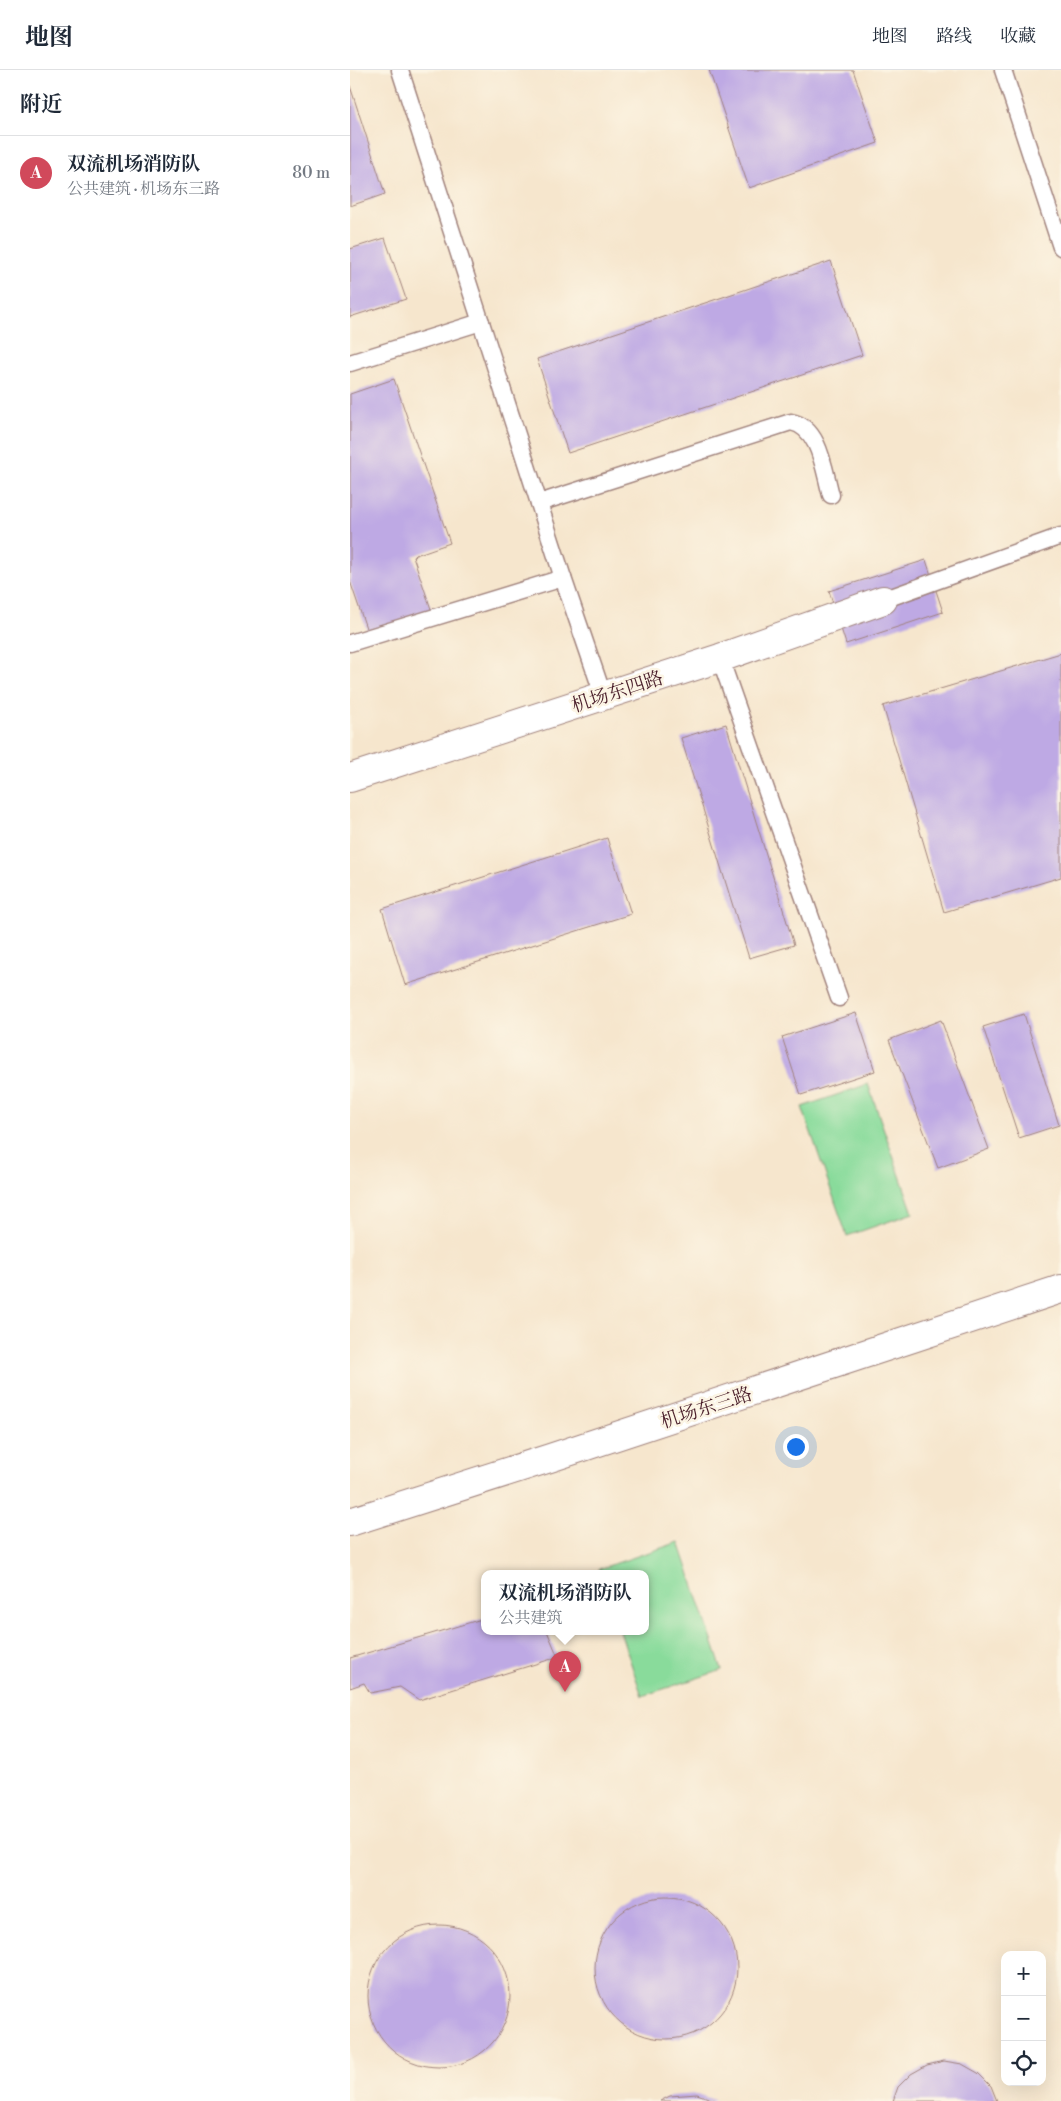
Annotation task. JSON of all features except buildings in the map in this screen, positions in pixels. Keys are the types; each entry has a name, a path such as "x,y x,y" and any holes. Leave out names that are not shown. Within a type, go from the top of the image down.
{"street":[{"name":"机场东四路","path":"350,778 720,658 883,600"},
{"name":"机场东三路","path":"350,1522 1061,1289"}],"lane":[{"path":"400,70 563,578 603,695"},
{"path":"1002,70 1061,248"},
{"path":"350,363 481,322"},
{"path":"539,504 791,422 800,423 814,440 831,495"},
{"path":"883,600 1061,536"},
{"path":"350,643 563,578"},
{"path":"720,658 839,998"}],"green space":[{"path":"868,1084 913,1213 847,1236 802,1107"},
{"path":"679,1542 722,1670 642,1696 621,1635 649,1635 649,1570 599,1569"}],"place":[{"name":"双流机场消防队","path":"565,1692"}]}
